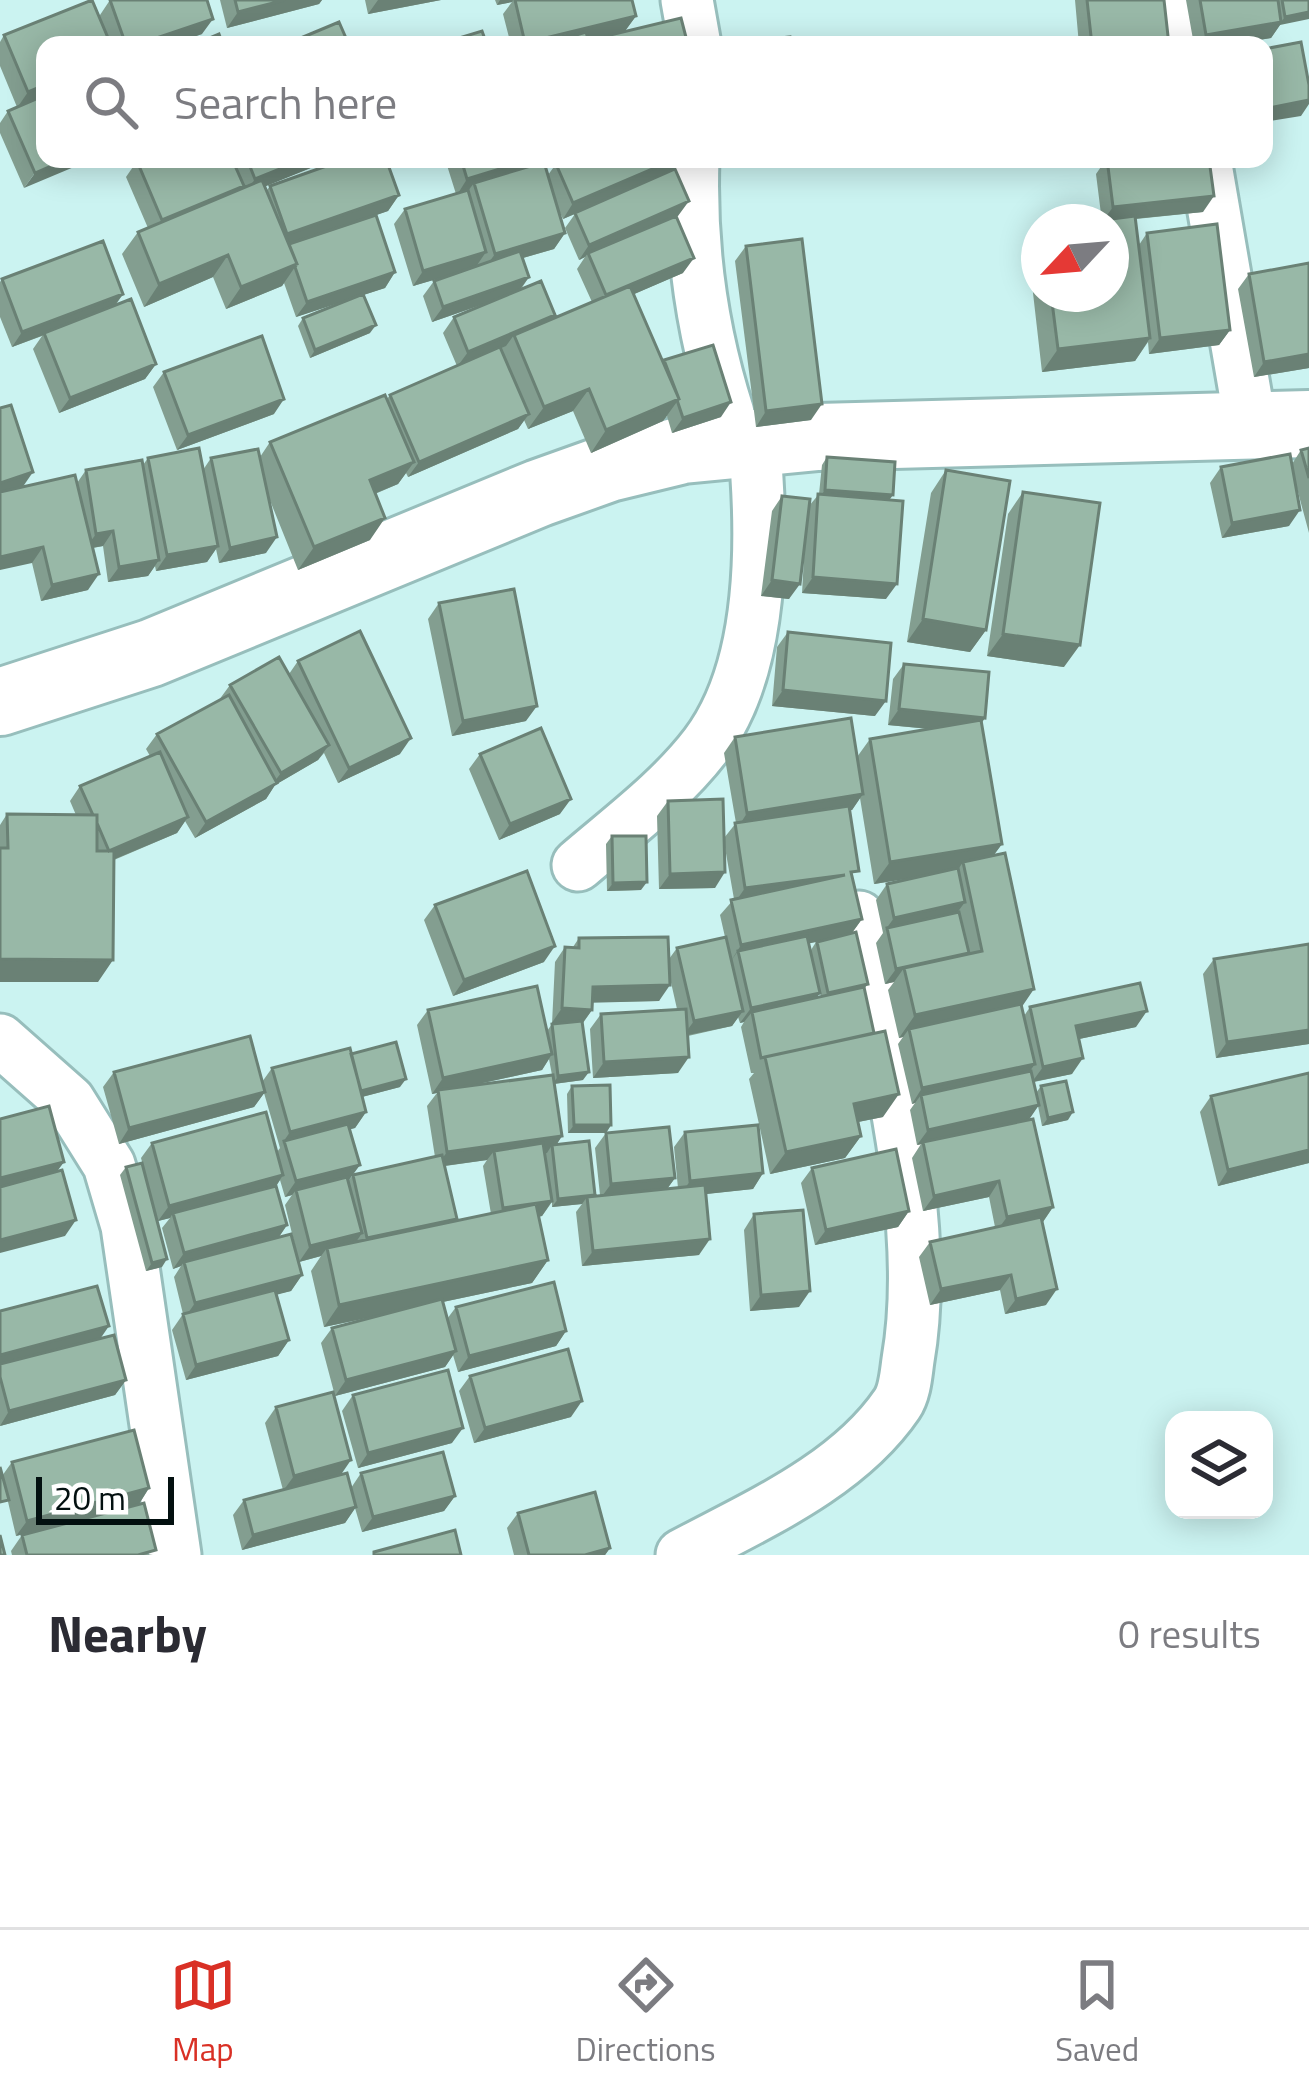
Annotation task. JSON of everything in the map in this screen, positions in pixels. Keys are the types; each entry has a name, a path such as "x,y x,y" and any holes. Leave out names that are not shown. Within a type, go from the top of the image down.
{"street":[{"path":"687,0 693,36"},
{"path":"1170,0 1179,36"},
{"path":"578,865 642,811 707,744 744,673 760,508 746,442 718,383 693,235 693,168"},
{"path":"0,702 152,653 591,475 683,450 746,442 1280,425 1207,168"},
{"path":"682,1555 778,1504 861,1447 901,1400 916,1315 909,1193 859,917"},
{"path":"0,1040 69,1101 109,1166 127,1226 175,1555"}],"building":[{"path":"92,0 107,36 36,36 36,89 28,92 4,35"},
{"path":"110,0 207,0 213,19 163,36 123,36"},
{"path":"235,0 285,0 238,12"},
{"path":"515,0 632,0 636,16 554,36 523,36"},
{"path":"1087,0 1164,0 1168,36 1091,36"},
{"path":"1200,0 1278,0 1281,22 1206,35"},
{"path":"1282,0 1309,0 1309,12 1285,17"},
{"path":"681,18 686,36 606,36"},
{"path":"339,22 345,36 306,36"},
{"path":"1301,42 1309,100 1273,107 1273,47"},
{"path":"36,99 36,168 46,168 35,173 8,111"},
{"path":"140,168 236,168 244,186 162,220"},
{"path":"251,168 282,168 255,179"},
{"path":"321,168 389,168 399,195 287,234 270,186"},
{"path":"464,168 503,168 467,179"},
{"path":"524,168 546,168 565,233 495,254 474,183"},
{"path":"558,168 655,168 573,203"},
{"path":"1108,168 1210,168 1214,196 1113,204"},
{"path":"675,169 689,201 589,245 575,213"},
{"path":"262,180 297,264 241,287 228,255 159,284 138,232"},
{"path":"468,190 486,252 423,271 405,209"},
{"path":"376,215 395,272 307,302 289,244"},
{"path":"676,216 694,258 606,295 588,253"},
{"path":"1135,216 1150,338 1058,349 1053,312 1129,312 1129,217"},
{"path":"1217,224 1230,330 1160,338 1147,233"},
{"path":"802,239 822,404 766,411 746,246"},
{"path":"103,241 123,294 22,332 2,279"},
{"path":"520,251 529,277 443,307 434,281"},
{"path":"1309,263 1309,354 1264,362 1249,274"},
{"path":"541,281 555,315 468,352 454,317"},
{"path":"630,286 679,399 606,430 589,389 544,407 514,335"},
{"path":"363,294 376,325 315,350 303,318"},
{"path":"131,299 156,364 70,398 44,333"},
{"path":"262,336 284,399 188,435 164,372"},
{"path":"713,345 731,402 683,418 664,360"},
{"path":"500,347 529,414 419,462 390,395"},
{"path":"385,395 414,462 370,480 385,518 314,547 270,442"},
{"path":"11,405 33,472 0,483 0,408"},
{"path":"199,448 218,546 167,555 148,458"},
{"path":"1309,448 1309,478 1301,450"},
{"path":"258,449 277,537 230,548 211,458"},
{"path":"1290,454 1300,510 1232,523 1221,467"},
{"path":"827,457 895,462 893,495 825,490"},
{"path":"142,460 159,560 119,567 113,531 96,534 86,470"},
{"path":"946,470 1010,481 986,630 923,619"},
{"path":"75,475 99,574 52,585 43,547 0,557 0,492"},
{"path":"1023,492 1100,503 1080,645 1003,634"},
{"path":"818,494 903,501 897,584 813,577"},
{"path":"782,496 810,499 800,584 772,580"},
{"path":"514,589 537,706 463,721 439,603"},
{"path":"360,631 411,738 349,768 298,661"},
{"path":"788,632 891,643 886,701 783,690"},
{"path":"279,657 329,745 281,773 230,685"},
{"path":"904,664 989,672 985,718 899,709"},
{"path":"229,695 277,783 206,822 157,734"},
{"path":"851,718 863,794 747,813 735,737"},
{"path":"981,720 1002,844 890,862 870,739"},
{"path":"541,728 571,799 510,824 480,754"},
{"path":"160,752 188,817 109,851 97,815 80,786"},
{"path":"723,799 725,872 670,874 668,801"},
{"path":"849,806 859,871 851,872 862,919 741,945 731,900 845,875 745,888 735,823"},
{"path":"7,814 97,815 97,851 114,851 113,960 0,959 0,848 8,848"},
{"path":"612,836 646,836 647,882 613,883"},
{"path":"1005,853 1034,989 915,1015 904,968 982,951 963,862"},
{"path":"958,868 965,902 894,918 887,884"},
{"path":"527,871 555,946 464,980 435,905"},
{"path":"959,912 969,953 896,969 887,928"},
{"path":"856,932 868,984 828,993 817,942"},
{"path":"807,936 820,993 751,1008 738,951"},
{"path":"668,937 670,985 593,987 592,1010 562,1008 565,947 579,948 579,938"},
{"path":"726,937 743,1011 694,1021 677,948"},
{"path":"1309,944 1309,1030 1227,1042 1214,959"},
{"path":"1140,983 1147,1011 1076,1026 1083,1058 1043,1067 1030,1007"},
{"path":"537,986 552,1054 443,1078 428,1010"},
{"path":"864,987 874,1033 761,1058 752,1012"},
{"path":"1021,1004 1035,1064 922,1088 909,1029"},
{"path":"686,1009 689,1057 604,1062 601,1014"},
{"path":"582,1021 589,1072 558,1076 552,1024"},
{"path":"885,1031 899,1094 854,1104 861,1136 786,1152 765,1057"},
{"path":"250,1036 265,1092 129,1128 114,1072"},
{"path":"396,1042 406,1079 361,1091 351,1054"},
{"path":"350,1048 366,1112 290,1132 272,1068"},
{"path":"1031,1071 1039,1105 928,1130 921,1095"},
{"path":"1309,1073 1309,1150 1228,1170 1211,1096"},
{"path":"553,1075 562,1136 447,1152 438,1090"},
{"path":"1066,1081 1073,1112 1048,1118 1041,1086"},
{"path":"610,1085 611,1125 574,1125 572,1086"},
{"path":"49,1106 64,1162 0,1178 0,1119"},
{"path":"266,1112 283,1175 169,1206 152,1143"},
{"path":"1033,1119 1053,1207 1007,1217 999,1181 934,1196 923,1142"},
{"path":"348,1124 360,1165 296,1181 284,1141"},
{"path":"758,1125 763,1173 690,1181 685,1132"},
{"path":"669,1127 675,1178 611,1184 606,1133"},
{"path":"589,1141 595,1195 558,1199 552,1145"},
{"path":"543,1143 552,1201 503,1208 494,1151"},
{"path":"896,1149 909,1211 826,1230 812,1168"},
{"path":"442,1155 457,1219 367,1238 353,1175"},
{"path":"142,1163 167,1259 152,1263 126,1167"},
{"path":"62,1170 76,1220 0,1240 0,1187"},
{"path":"347,1177 362,1233 310,1246 296,1190"},
{"path":"705,1185 710,1239 593,1251 587,1197"},
{"path":"276,1186 287,1225 184,1253 173,1213"},
{"path":"536,1204 548,1260 339,1305 327,1248"},
{"path":"803,1210 810,1291 761,1295 754,1214"},
{"path":"1041,1217 1057,1289 1016,1299 1011,1275 941,1289 930,1242"},
{"path":"291,1234 302,1275 195,1303 184,1262"},
{"path":"554,1282 566,1331 469,1356 456,1307"},
{"path":"97,1286 109,1326 0,1355 0,1311"},
{"path":"275,1290 289,1340 196,1365 183,1314"},
{"path":"442,1299 456,1351 346,1380 332,1328"},
{"path":"114,1335 126,1380 9,1411 0,1364"},
{"path":"568,1349 582,1401 485,1428 470,1376"},
{"path":"448,1370 463,1428 368,1453 353,1395"},
{"path":"333,1392 351,1460 294,1476 276,1407"},
{"path":"134,1430 149,1488 27,1521 12,1462"},
{"path":"443,1452 455,1496 373,1517 361,1473"},
{"path":"0,1467 9,1500 0,1502"},
{"path":"347,1473 356,1507 253,1535 244,1500"},
{"path":"595,1492 610,1548 585,1555 529,1555 518,1513"},
{"path":"144,1503 156,1550 138,1555 27,1555 22,1535"},
{"path":"455,1530 461,1555 374,1555 374,1552"}]}
